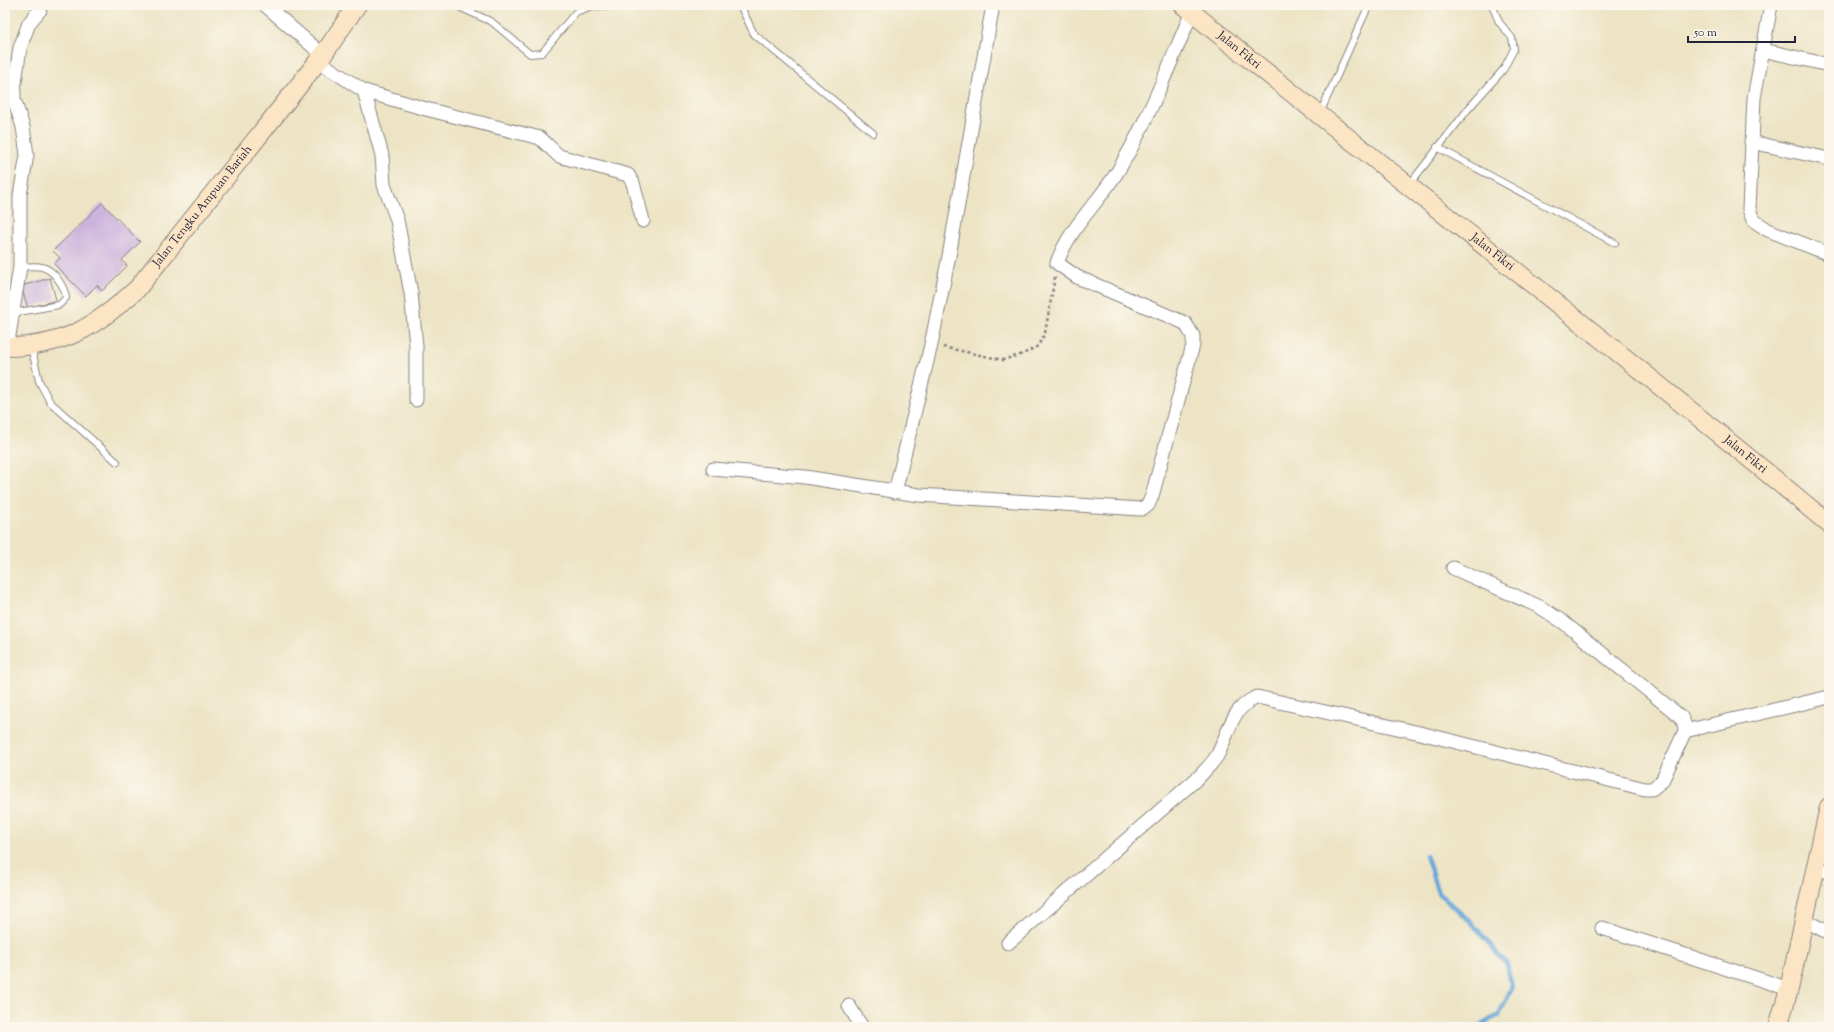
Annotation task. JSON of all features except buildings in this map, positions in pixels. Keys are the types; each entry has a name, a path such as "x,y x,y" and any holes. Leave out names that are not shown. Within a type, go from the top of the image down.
{"street":[{"path":"265,5 321,58 364,91 540,138 559,156 628,175 633,183 643,220"},
{"name":"Jalan Tengku Ampuan Bariah","path":"6,348 55,342 84,331 113,310 137,289 321,58 357,5"},
{"path":"895,492 931,345 961,191 993,5"},
{"path":"1771,5 1754,98 1749,209 1753,220 1768,230 1829,254"},
{"path":"713,469 805,477 895,492 1140,509 1148,505 1152,496 1193,345 1193,336 1185,323 1078,277 1057,263 1068,237 1113,180 1123,164 1158,92 1187,8"},
{"name":"Jalan Fikri","path":"1187,8 1408,187 1666,391 1829,524"},
{"path":"6,348 20,267 20,195 27,155 23,127 14,99 14,89 20,48 29,24 40,10"},
{"path":"1763,50 1829,65"},
{"path":"364,91 382,155 384,185 397,220 411,293 416,346 416,400"},
{"path":"1751,142 1829,159"},
{"path":"1008,943 1200,776 1218,755 1232,720 1246,702 1257,697 1420,732 1645,789 1652,789 1662,781 1685,731 1681,716 1563,622 1540,607 1453,568"},
{"path":"1685,731 1829,697"},
{"path":"1778,1027 1804,920 1822,870 1829,806"},
{"path":"1804,920 1829,932"},
{"path":"1602,928 1788,989"},
{"path":"849,1006 862,1027"}],"lane":[{"path":"455,5 492,22 530,54 536,55 542,53 576,12 592,6 637,5"},
{"path":"740,5 754,34 873,133"},
{"path":"1319,115 1369,5"},
{"path":"1408,187 1437,147 1503,70 1514,49 1512,38 1499,22 1492,5"},
{"path":"1437,147 1615,243"},
{"path":"12,313 59,305 66,298 65,289 52,274 42,267 20,267"},
{"path":"30,345 39,381 50,402 117,462"}],"path":[{"path":"931,345 1003,360 1023,354 1038,346 1045,333 1057,263"}],"waterway":[{"path":"1426,855 1438,893 1471,922 1507,965 1512,987 1499,1015 1478,1027"}]}
